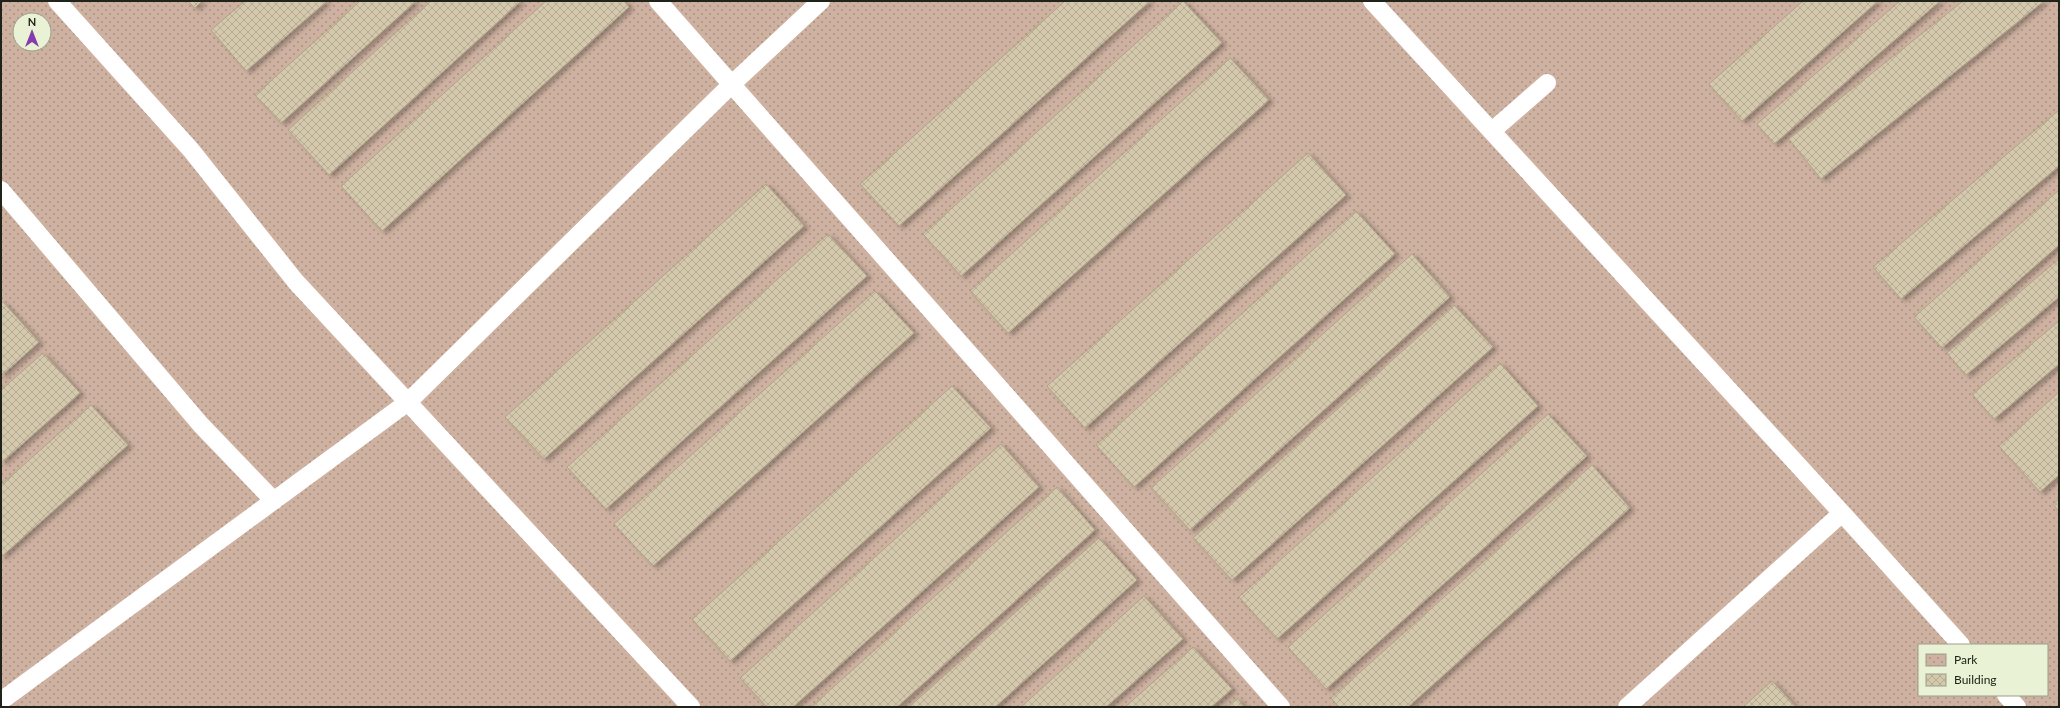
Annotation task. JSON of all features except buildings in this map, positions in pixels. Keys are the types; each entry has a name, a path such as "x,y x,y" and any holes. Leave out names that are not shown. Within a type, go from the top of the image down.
{"lane":[{"path":"57,1 191,150 296,282 691,707"},
{"path":"658,1 1281,707"},
{"path":"1,701 408,402 732,84 821,1"},
{"path":"1372,1 1842,513 1960,644"},
{"path":"1492,131 1547,83"},
{"path":"1,190 201,425 274,501"},
{"path":"1627,707 1842,513"},
{"path":"2007,696 2017,707"}],"green space":[{"path":"1,1 2059,1 2059,707 1,707"}]}
